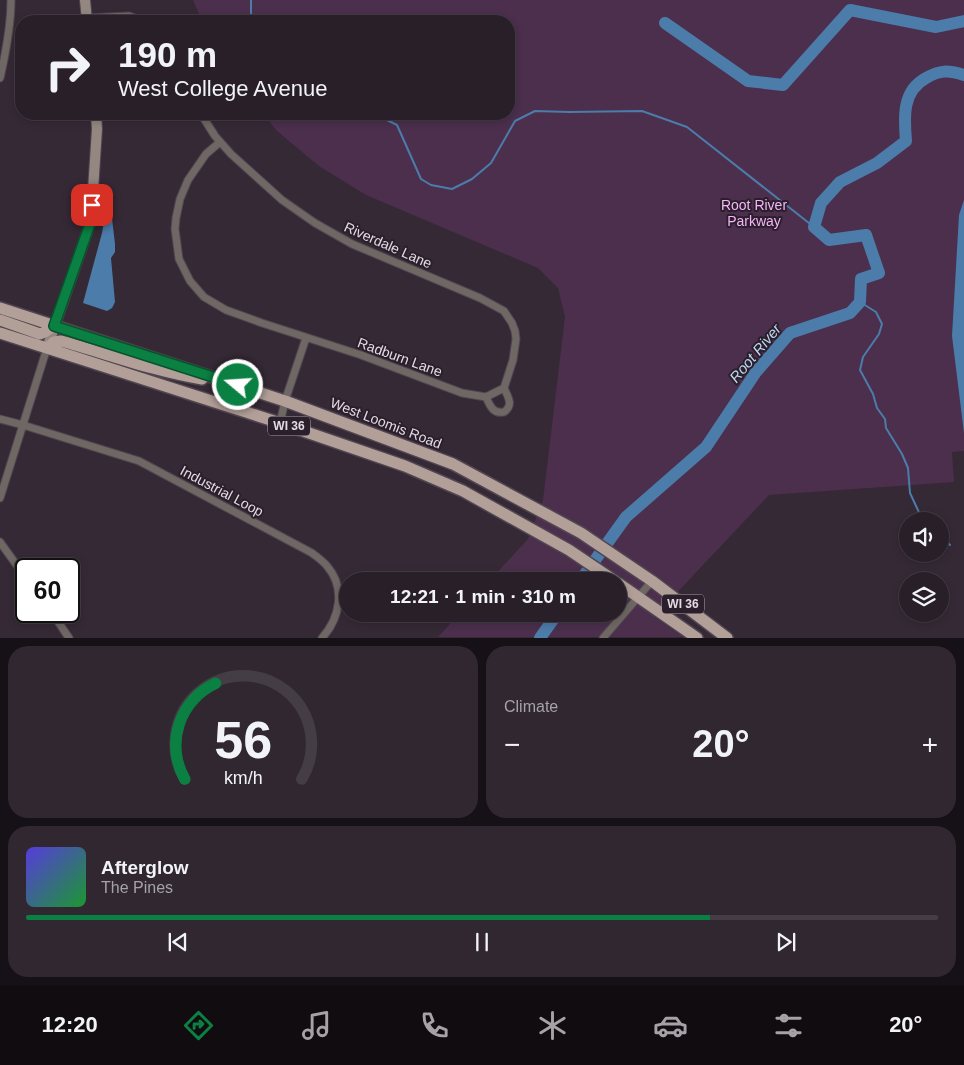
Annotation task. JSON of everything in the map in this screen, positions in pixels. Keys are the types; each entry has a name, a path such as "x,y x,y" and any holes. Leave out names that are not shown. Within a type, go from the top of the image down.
{"main road":[{"name":"West Loomis Road","path":"0,308 285,401 454,464 574,529 652,580 727,638"},
{"path":"0,320 40,334 54,326"},
{"name":"WI 36","path":"0,333 280,423 405,466 455,487 566,548 601,572"},
{"path":"47,348 54,342 61,341 180,376 238,385"},
{"name":"WI 36","path":"627,589 697,638"}],"street":[{"path":"0,78 7,46 11,0"},
{"path":"85,0 86,15"},
{"path":"0,498 54,326 91,221 96,120"},
{"name":"Riverdale Lane","path":"205,120 220,142 282,200 315,223 352,244 480,298 504,311 512,323 516,338 513,360 504,388"},
{"name":"Radburn Lane","path":"220,142 206,154 193,173 180,200 175,229 179,259 190,281 204,297 226,310 361,355 462,393 486,397"},
{"path":"280,423 285,401 306,338"},
{"path":"504,388 510,402 510,407 504,412 496,412 486,397 504,388"},
{"name":"Industrial Loop","path":"0,419 23,424 139,461 312,553 326,564 331,571 338,590 337,614 322,638"},
{"path":"0,542 15,563"},
{"path":"603,638 652,580"},
{"path":"59,623 70,638"}],"green space":[{"name":"Root River Parkway","path":"193,0 964,0 964,451 952,452 954,482 769,495 654,617 683,637 438,637 452,622 627,622 627,572 497,572 528,539 543,500 565,317 558,288 538,268 366,195 319,166 277,131 268,120 515,120 515,15 199,15"}],"water":[{"path":"109,193 115,244 115,252 111,258 115,302 112,308 107,311 83,303 102,233"},
{"path":"964,200 964,433 952,336 959,215"}],"waterway":[{"path":"251,0 251,15"},
{"name":"Root River","path":"665,23 748,81 783,85 850,10 936,27 964,21"},
{"name":"Root River","path":"586,572 626,517 706,447 756,372 790,333 850,313 860,302 861,279 879,273 866,235 829,240 814,227 821,203 840,182 877,163 906,141 906,105 912,90 918,83 940,72 953,72 964,75"},
{"path":"387,120 397,125 421,179 431,185 452,189 472,179 491,163 515,121 535,111 642,111 687,127 814,227"},
{"path":"860,302 876,312 882,324 879,334 863,357 860,370 873,394 877,408 885,419 886,428 908,468 910,493 919,512"},
{"name":"Root River","path":"540,638 551,622"}],"route":[{"path":"92,205 91,221 54,326 238,385"}]}
